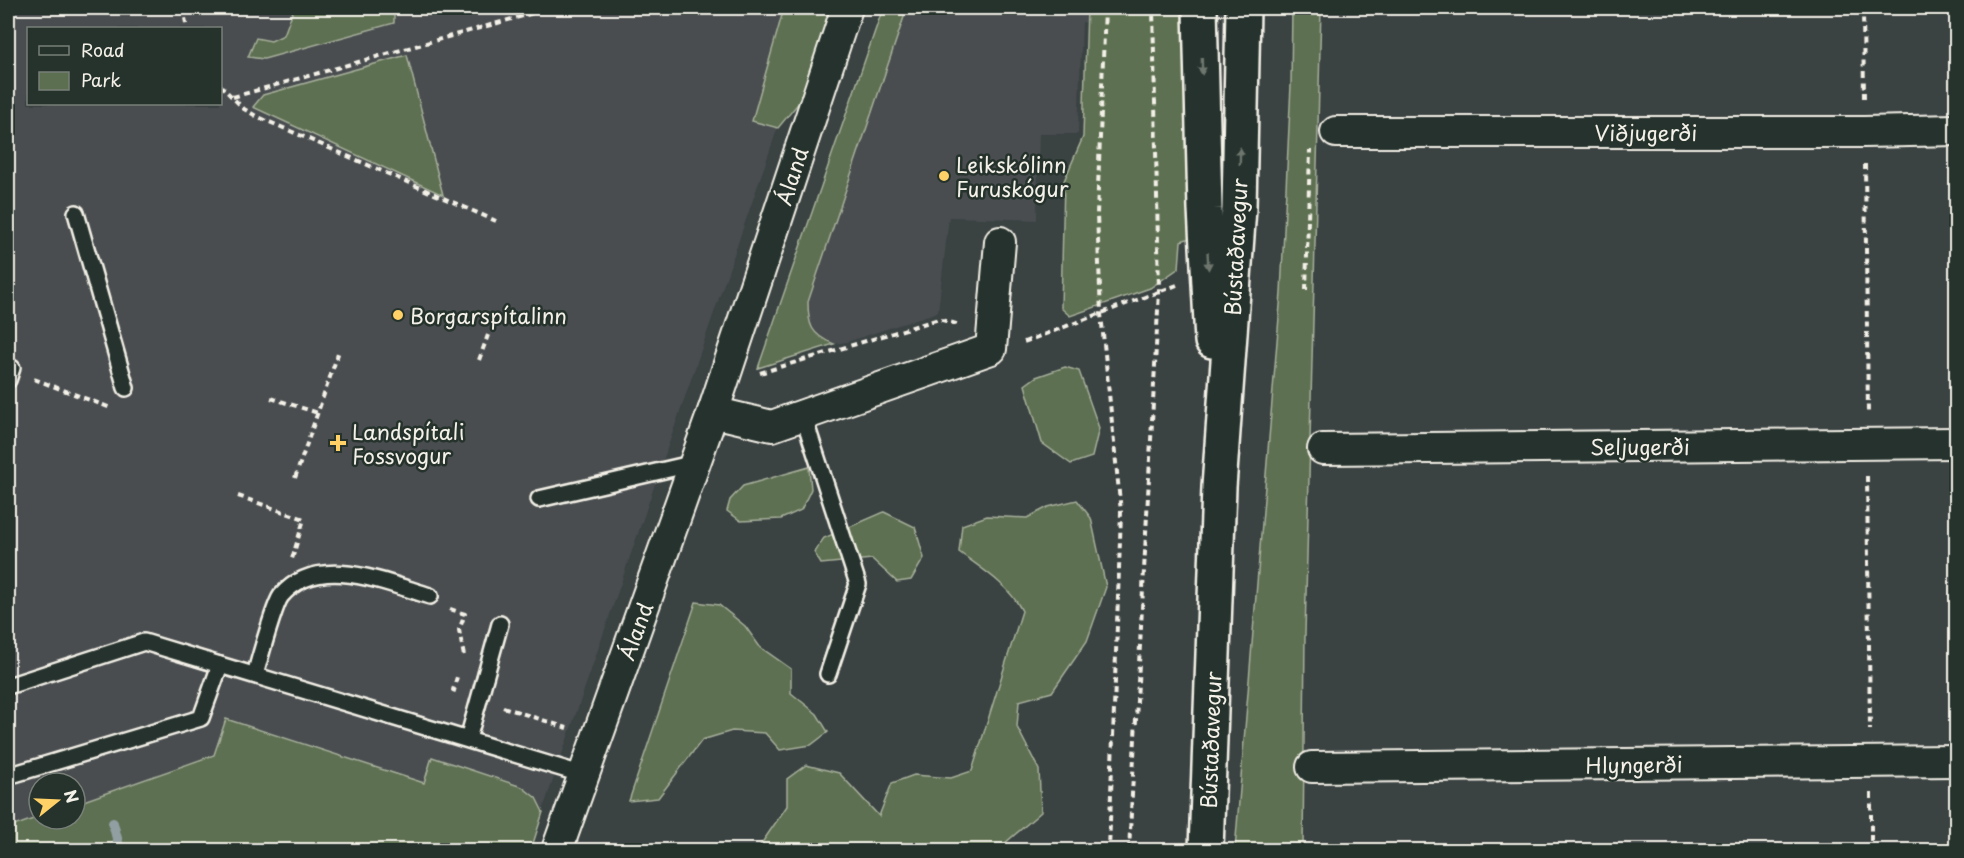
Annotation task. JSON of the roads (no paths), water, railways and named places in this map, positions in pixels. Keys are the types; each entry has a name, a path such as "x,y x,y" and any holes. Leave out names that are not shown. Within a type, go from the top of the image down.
{"main road":[{"name":"Bústaðavegur","path":"1200,8 1205,209 1219,487"},
{"name":"Bústaðavegur","path":"1206,850 1219,487 1239,208 1243,8"}],"street":[{"name":"Áland","path":"557,850 713,412 847,8"},
{"name":"Viðjugerði","path":"1336,132 1956,130"},
{"path":"713,412 772,426 991,349 1000,242"},
{"name":"Seljugerði","path":"1323,448 1956,443"},
{"name":"Hlyngerði","path":"1312,767 1956,761"}],"lane":[{"path":"76,213 126,388"},
{"path":"803,415 858,585 828,674"},
{"path":"539,499 695,463"},
{"path":"255,675 280,597 295,585 312,576 333,573 354,574 430,596"},
{"path":"468,739 500,624"},
{"path":"8,686 144,642 584,774"},
{"path":"8,776 201,718 220,665"}],"waterway":[{"path":"113,823 120,850"}],"place":[{"name":"Leikskólinn Furuskógur","path":"944,176"},
{"name":"Borgarspítalinn","path":"398,315"},
{"name":"Landspítali Fossvogur","path":"338,443"}]}
